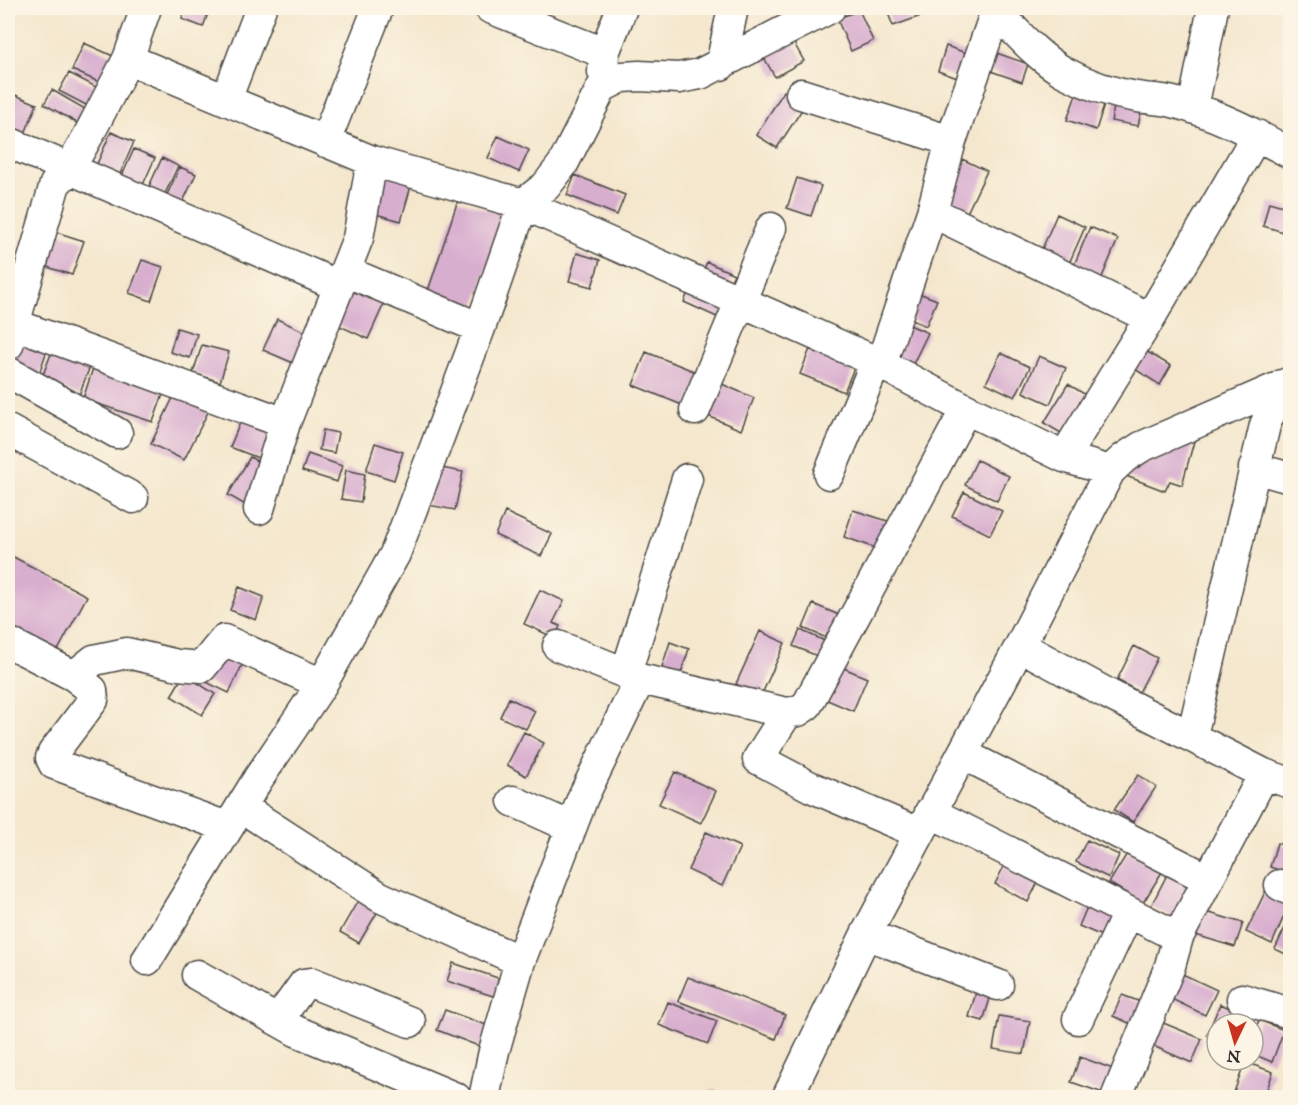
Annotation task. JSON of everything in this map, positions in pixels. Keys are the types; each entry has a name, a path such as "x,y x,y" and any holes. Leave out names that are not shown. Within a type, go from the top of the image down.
{"street":[{"path":"146,8 128,58 70,168 55,184 11,334 285,423"},
{"path":"226,100 261,8"},
{"path":"325,142 378,8"},
{"path":"490,8 604,53"},
{"path":"147,960 258,779 322,684 394,554 480,328 523,204 546,186 563,164 602,87 604,53 622,8"},
{"path":"721,65 733,8"},
{"path":"602,87 622,77 679,78 700,74 830,8"},
{"path":"1194,108 1213,8"},
{"path":"829,474 878,363 932,213 951,141 994,9 1045,60 1066,73 1094,86 1135,96 1171,101 1194,108 1257,135 1290,153"},
{"path":"128,58 372,161 523,204 878,363 1064,457 1110,471"},
{"path":"801,94 951,141"},
{"path":"1064,457 1150,318 1257,135"},
{"path":"8,142 342,279 480,328"},
{"path":"259,509 285,423 358,238 372,161"},
{"path":"932,213 1150,318"},
{"path":"695,410 771,228"},
{"path":"8,372 117,433"},
{"path":"1192,736 1265,425 1286,384"},
{"path":"788,1098 866,934 1020,646 1110,471 1141,447 1286,384"},
{"path":"558,646 633,676 787,713 798,711 807,705 966,409"},
{"path":"8,430 133,498"},
{"path":"1254,468 1290,478"},
{"path":"484,1098 494,1051 520,961 570,827 633,676 687,479"},
{"path":"74,676 94,660 128,653 178,665 202,668 224,640 322,684"},
{"path":"8,642 74,676 92,690 93,700 53,753 51,758 54,764 234,817 380,897 520,961"},
{"path":"1020,646 1108,694 1277,778 1208,879 1178,937 1170,966 1116,1098"},
{"path":"787,713 758,759 811,787 924,822 1178,937"},
{"path":"963,754 1208,879"},
{"path":"513,801 570,827"},
{"path":"1078,1019 1128,913"},
{"path":"866,934 998,985"},
{"path":"197,975 312,1038 456,1098"},
{"path":"278,1020 304,984 313,983 410,1022"},
{"path":"1242,999 1290,1013"}],"building":[{"path":"186,8 210,8 203,27 182,19"},
{"path":"886,8 930,8 932,12 893,26"},
{"path":"859,10 873,41 851,51 837,19"},
{"path":"791,38 804,61 775,77 762,54"},
{"path":"84,43 113,56 101,83 72,70"},
{"path":"946,46 972,55 963,80 938,71"},
{"path":"991,51 1028,64 1022,82 985,69"},
{"path":"69,73 100,89 90,107 59,91"},
{"path":"52,90 85,109 77,123 44,104"},
{"path":"784,91 805,105 777,148 756,135"},
{"path":"8,92 37,104 22,141 8,135"},
{"path":"1077,92 1105,102 1096,130 1067,120"},
{"path":"1116,98 1143,103 1138,126 1111,121"},
{"path":"111,132 134,142 116,183 93,173"},
{"path":"498,136 529,150 519,172 488,158"},
{"path":"134,149 155,158 142,187 121,178"},
{"path":"162,158 178,166 162,200 146,193"},
{"path":"962,159 987,171 965,217 940,205"},
{"path":"180,167 196,174 180,208 164,201"},
{"path":"384,170 413,179 401,221 372,213"},
{"path":"575,175 625,195 617,215 567,195"},
{"path":"797,178 821,186 811,216 787,208"},
{"path":"458,200 504,215 473,312 426,297"},
{"path":"1269,202 1290,208 1290,234 1263,226"},
{"path":"1057,214 1085,227 1067,268 1039,256"},
{"path":"1090,227 1118,239 1100,282 1072,270"},
{"path":"56,232 84,241 72,275 44,266"},
{"path":"577,253 600,260 592,287 569,281"},
{"path":"142,260 163,267 151,301 129,293"},
{"path":"707,262 734,274 728,287 701,276"},
{"path":"349,279 387,297 368,339 329,321"},
{"path":"691,285 727,302 719,318 684,302"},
{"path":"916,292 937,300 926,326 905,317"},
{"path":"277,319 312,335 298,365 263,350"},
{"path":"905,323 928,333 912,366 890,355"},
{"path":"177,328 197,334 190,358 170,352"},
{"path":"22,334 49,344 38,377 11,367"},
{"path":"202,345 229,352 220,382 193,373"},
{"path":"54,346 92,361 79,395 41,380"},
{"path":"1141,348 1171,366 1160,385 1130,366"},
{"path":"810,349 854,368 844,392 800,374"},
{"path":"646,352 701,374 687,407 633,385"},
{"path":"1001,353 1030,367 1015,397 986,383"},
{"path":"1039,356 1066,368 1050,404 1023,392"},
{"path":"95,362 166,386 153,422 83,399"},
{"path":"715,381 754,398 741,430 701,413"},
{"path":"1068,384 1094,400 1071,439 1044,423"},
{"path":"179,385 213,402 184,460 151,444"},
{"path":"242,418 273,430 261,459 230,447"},
{"path":"323,430 338,433 334,453 319,450"},
{"path":"1196,434 1182,485 1170,481 1165,491 1126,476 1153,450"},
{"path":"375,443 403,452 394,480 366,471"},
{"path":"308,454 342,466 337,482 302,471"},
{"path":"250,457 269,468 247,506 228,495"},
{"path":"977,460 1009,476 997,501 965,485"},
{"path":"436,467 463,472 455,510 428,505"},
{"path":"346,470 365,474 361,502 341,499"},
{"path":"964,492 1002,511 990,535 952,516"},
{"path":"853,510 891,522 882,550 844,537"},
{"path":"505,512 552,534 541,556 495,535"},
{"path":"8,554 87,596 56,654 8,627"},
{"path":"239,587 264,597 256,620 230,610"},
{"path":"540,590 564,601 553,623 560,626 555,638 524,624"},
{"path":"813,604 846,618 836,642 803,628"},
{"path":"800,630 832,644 825,659 793,646"},
{"path":"760,631 785,643 761,696 736,684"},
{"path":"670,642 689,649 680,676 661,670"},
{"path":"1134,646 1157,658 1139,692 1117,680"},
{"path":"221,652 243,663 229,693 206,682"},
{"path":"832,663 867,678 853,711 818,696"},
{"path":"184,674 215,694 202,715 171,696"},
{"path":"509,698 535,711 526,729 500,717"},
{"path":"524,732 544,743 526,776 507,765"},
{"path":"675,772 716,791 701,823 659,804"},
{"path":"1138,775 1156,787 1133,822 1114,810"},
{"path":"706,832 740,847 722,886 688,870"},
{"path":"1087,840 1119,855 1109,878 1076,862"},
{"path":"1277,843 1290,847 1290,874 1270,867"},
{"path":"1128,852 1162,872 1143,903 1109,883"},
{"path":"1007,860 1040,878 1028,902 995,884"},
{"path":"1172,865 1201,880 1180,921 1151,906"},
{"path":"364,890 384,901 359,943 340,932"},
{"path":"1266,890 1290,902 1272,944 1246,932"},
{"path":"1090,900 1120,913 1109,939 1079,926"},
{"path":"1196,909 1243,923 1235,947 1189,933"},
{"path":"1290,917 1290,956 1275,949"},
{"path":"453,963 504,980 499,998 447,981"},
{"path":"1176,971 1217,990 1205,1015 1165,996"},
{"path":"688,977 785,1015 776,1039 678,1001"},
{"path":"978,985 993,989 983,1021 969,1017"},
{"path":"1122,995 1146,1004 1136,1026 1113,1016"},
{"path":"668,1002 717,1021 708,1044 659,1025"},
{"path":"1220,1004 1239,1012 1217,1012"},
{"path":"445,1010 489,1026 481,1047 437,1030"},
{"path":"999,1016 1030,1021 1024,1054 993,1049"},
{"path":"1161,1022 1202,1039 1192,1063 1151,1045"},
{"path":"1265,1022 1284,1030 1272,1062 1265,1059"},
{"path":"1080,1057 1124,1073 1115,1097 1071,1082"},
{"path":"1265,1069 1273,1072 1264,1098 1232,1098 1241,1072 1265,1072"},
{"path":"712,1089 731,1098 708,1098"}]}
